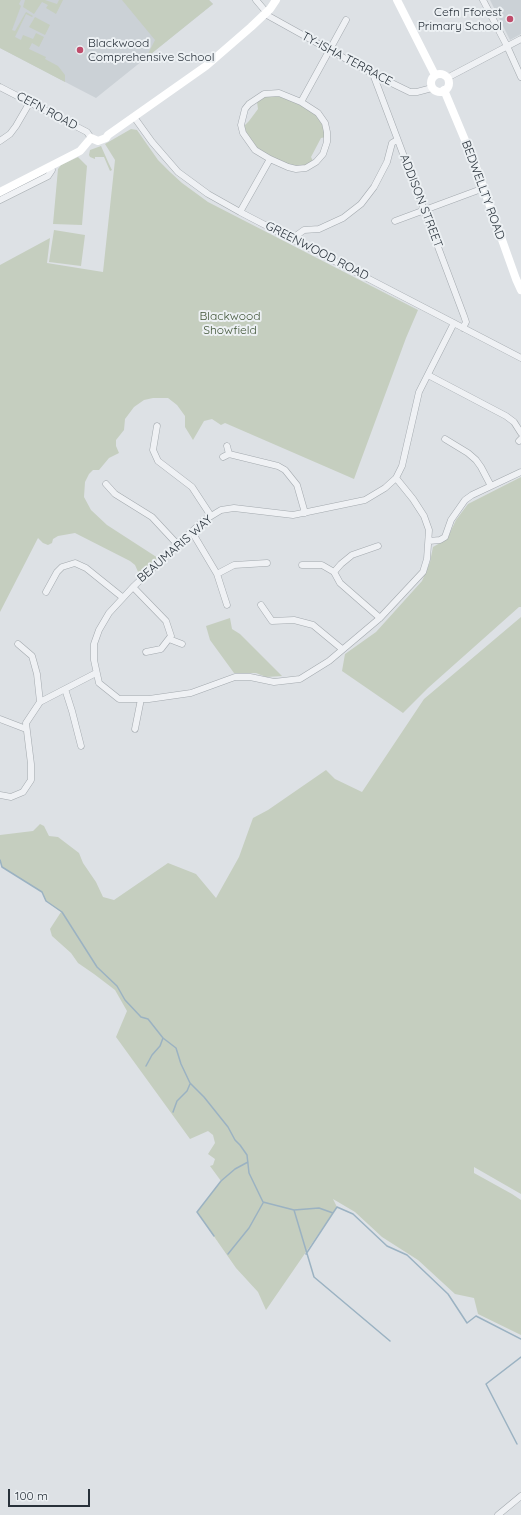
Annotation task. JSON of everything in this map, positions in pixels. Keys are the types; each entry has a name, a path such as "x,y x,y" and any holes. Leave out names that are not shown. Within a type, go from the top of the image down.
{"street":[{"name":"TY-ISHA TERRACE","path":"256,0 266,13 373,74 410,92 417,92 432,88"},
{"path":"0,192 80,151 91,138 98,135 108,135 134,118 206,66 266,13 276,0"},
{"path":"397,0 435,75"},
{"path":"484,2 521,77"},
{"path":"301,102 346,20"},
{"path":"447,78 521,39"},
{"name":"ADDISON STREET","path":"373,74 464,316 466,322 463,328"},
{"path":"443,74 447,78 448,86 444,90 439,91 432,88 432,79 435,75 443,74"},
{"name":"CEFN ROAD","path":"0,87 87,132 91,138"},
{"name":"BEDWELLTY ROAD","path":"444,90 475,164 521,290"},
{"path":"279,93 301,102 318,114 325,123 327,142 323,154 316,162 306,168 296,169 270,159 254,150 243,134 242,125 246,109 256,98 264,94 279,93"},
{"path":"0,141 10,134 30,102"},
{"name":"GREENWOOD ROAD","path":"134,118 152,142 178,172 208,194 521,358"},
{"path":"293,238 304,230 319,229 343,218 362,204 377,181 386,162 392,143 398,140"},
{"path":"240,212 270,159"},
{"path":"0,200 48,176 52,170 51,166"},
{"path":"396,221 484,188"},
{"name":"BEAUMARIS WAY","path":"396,478 413,499 424,516 429,530 427,559 423,572 380,618 329,661 300,678 274,682 250,677 235,678 192,693 149,699 119,699 99,683 94,660 94,644 99,630 109,613 122,597 203,521 221,510 234,508 293,515 365,500 385,488 396,478 402,466 417,396 454,323"},
{"path":"428,376 506,416 514,422 521,433"},
{"path":"157,426 152,435 153,450 158,460 192,487 211,516"},
{"path":"445,439 468,453 476,460 491,486"},
{"path":"227,446 226,455 278,466 285,470 297,485 305,513"},
{"path":"429,541 440,540 445,537 451,520 464,500 521,472"},
{"path":"106,484 114,494 152,517 178,545"},
{"path":"192,532 217,574 228,605"},
{"path":"334,572 346,560 372,551 378,546"},
{"path":"46,592 53,587 54,577 62,567 75,563 86,568 122,597"},
{"path":"217,574 234,565 267,563"},
{"path":"302,566 322,565 334,572 340,583 380,618"},
{"path":"133,587 166,620 171,636 162,649 146,652"},
{"path":"261,605 272,621 294,620 313,625 342,649"},
{"path":"169,639 182,644"},
{"path":"18,644 32,656 37,674 40,702"},
{"path":"0,795 11,797 23,792 31,780 31,764 26,723 40,702 96,673"},
{"path":"65,689 81,746"},
{"path":"135,729 141,699"},
{"path":"0,719 26,728"},
{"path":"498,1515 521,1496"}],"shaded area":[{"name":"Blackwood Comprehensive School","path":"0,0 209,0 213,4 96,98 0,48"},
{"name":"Cefn Fforest Primary School","path":"490,0 521,0 521,34 510,40"}],"green space":[{"path":"0,0 21,0 19,4 21,6 12,30 15,31 26,12 33,16 32,17 26,14 15,37 21,40 23,35 33,39 36,33 44,37 39,47 32,43 29,49 46,57 45,59 58,66 65,75 65,82 0,48"},
{"path":"25,0 45,0 57,4 59,0 63,0 56,14 46,8 48,5 42,2 34,14 23,7"},
{"path":"122,0 209,0 213,4 146,58 155,40"},
{"path":"35,17 50,25 45,35 29,27"},
{"path":"272,95 281,96 299,104 317,115 322,121 326,137 321,138 311,157 313,161 305,165 295,167 257,149 246,136 244,126 258,109 257,102 263,97"},
{"name":"Blackwood Showfield","path":"131,129 137,130 158,160 170,172 208,202 418,310 406,338 354,479 225,423 221,425 212,419 204,421 193,440 185,427 185,416 177,405 168,398 153,398 144,400 134,407 125,419 124,430 116,440 116,446 119,453 109,458 99,470 93,470 89,474 85,482 84,497 91,510 107,525 158,558 139,574 135,565 130,561 75,533 58,536 48,545 43,543 38,538 0,612 0,265 50,238 47,263 103,272 115,160 105,144"},
{"path":"101,146 112,170 110,171 104,157 95,157 95,159 89,155 90,150"},
{"path":"78,157 87,166 82,225 53,224 58,169 61,165"},
{"path":"54,230 85,235 81,266 49,262"},
{"path":"521,477 521,607 519,607 428,688 403,713 342,671 345,654 376,632 422,581 430,562 433,547 447,539 456,520 468,504"},
{"path":"521,617 521,1194 474,1167 474,1173 521,1200 521,1335 478,1314 474,1298 455,1294 418,1260 382,1237 355,1212 333,1199 337,1207 266,1310 258,1292 236,1268 197,1212 221,1181 210,1166 213,1165 215,1159 208,1154 215,1143 213,1135 208,1131 190,1139 116,1037 127,1011 115,990 78,963 71,953 52,936 50,929 61,912 46,901 42,892 2,867 0,860 0,835 33,831 40,824 44,826 49,836 58,837 79,853 83,863 96,882 103,897 114,900 168,863 196,874 216,898 239,857 253,818 268,810 326,770 335,779 362,792 424,699"},
{"path":"230,618 232,629 240,634 282,676 266,677 256,673 234,673 210,640 206,626"}],"waterway":[{"path":"0,860 2,867 42,892 46,901 62,912 97,967 117,986 125,1000 141,1017 148,1019 163,1038 176,1048 181,1064 190,1083 204,1097 228,1127 235,1140 247,1155 249,1173 263,1202 294,1210 319,1208 333,1213 337,1207 353,1214 387,1246 407,1255 448,1294 467,1323 476,1316 521,1339"},
{"path":"146,1066 152,1055 160,1046 163,1038"},
{"path":"173,1112 177,1101 187,1091 190,1084"},
{"path":"214,1236 197,1212 221,1181 235,1169 248,1162"},
{"path":"228,1254 249,1228 263,1203"},
{"path":"294,1210 314,1277 390,1341"},
{"path":"306,1254 333,1213"},
{"path":"517,1444 486,1384 521,1357"}],"place":[{"name":"Cefn Fforest Primary School","path":"510,19"},
{"name":"Blackwood Comprehensive School","path":"80,50"}]}
